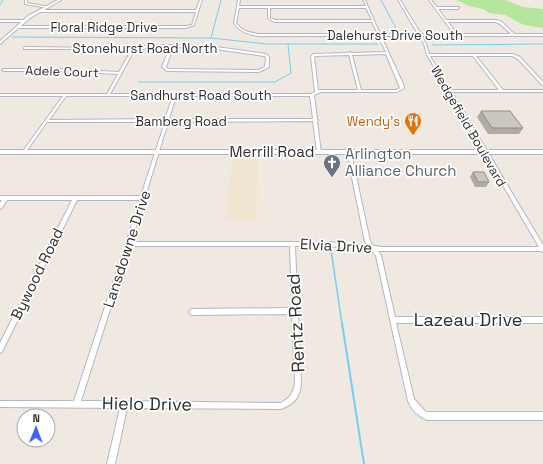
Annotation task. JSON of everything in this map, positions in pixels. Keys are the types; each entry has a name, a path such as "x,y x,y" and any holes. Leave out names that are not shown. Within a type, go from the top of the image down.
{"main road":[{"name":"Merrill Road","path":"0,152 543,152"}],"street":[{"path":"26,0 26,3 29,4 48,7"},
{"path":"0,43 24,21 60,0"},
{"path":"40,11 197,12 201,0"},
{"path":"239,0 238,7 367,7"},
{"path":"319,152 312,95 317,92 394,91 400,90 402,86 364,0"},
{"name":"Wedgefield Boulevard","path":"399,0 426,46 428,55 543,250"},
{"path":"430,0 456,35"},
{"name":"Dalehurst Drive South","path":"238,7 235,24 239,29 248,33 264,35 543,35"},
{"path":"269,7 270,20 276,21 373,21"},
{"path":"436,8 458,8"},
{"name":"Floral Ridge Drive","path":"18,27 190,26 193,25 197,12"},
{"path":"0,21 24,21"},
{"path":"446,21 496,21 502,24 513,35"},
{"name":"Stonehurst Road North","path":"25,48 134,48 172,46 220,48 265,55 268,57 267,67 264,70 165,69 164,67 172,46"},
{"path":"108,95 134,48"},
{"path":"350,54 360,91"},
{"path":"317,92 312,57 314,55 388,54"},
{"path":"428,55 474,54 515,56 519,58 543,84"},
{"path":"474,54 502,91"},
{"name":"Adele Court","path":"4,70 58,70 120,73"},
{"path":"449,91 543,91"},
{"name":"Sandhurst Road South","path":"0,95 312,95"},
{"path":"24,152 65,95"},
{"name":"Lansdowne Drive","path":"77,404 175,95"},
{"name":"Bamberg Road","path":"46,121 316,120"},
{"path":"348,153 368,242 378,255 411,401 416,409 420,413 427,416 543,416"},
{"path":"0,198 143,198"},
{"path":"0,207 6,198"},
{"name":"Bywood Road","path":"0,350 75,198"},
{"name":"Elvia Drive","path":"129,244 328,244 372,248 543,250"},
{"name":"Rentz Road","path":"292,244 298,383 297,393 292,400"},
{"path":"192,312 295,312"},
{"name":"Lazeau Drive","path":"393,320 543,320"},
{"name":"Hielo Drive","path":"0,404 281,406 292,400"},
{"path":"111,464 125,404"}],"shaded area":[{"path":"232,158 258,158 257,219 226,219"}],"green space":[{"path":"457,0 505,0 523,7 543,9 543,28 524,25 505,15 489,13 483,9 469,6"}],"building":[{"path":"481,111 510,111 523,128 492,128"},
{"path":"473,172 484,172 489,182 478,182"}],"waterway":[{"path":"0,5 3,0"},
{"path":"211,38 221,0"},
{"path":"381,0 398,32"},
{"path":"12,37 211,38"},
{"path":"211,38 267,44 288,44"},
{"path":"138,82 275,82 291,73 288,44"},
{"path":"288,44 378,44"},
{"path":"432,45 543,44"},
{"path":"331,250 342,324"},
{"path":"342,323 364,464"}],"place":[{"name":"Wendy's","path":"413,136"},
{"name":"Arlington Alliance Church","path":"332,178"}]}
